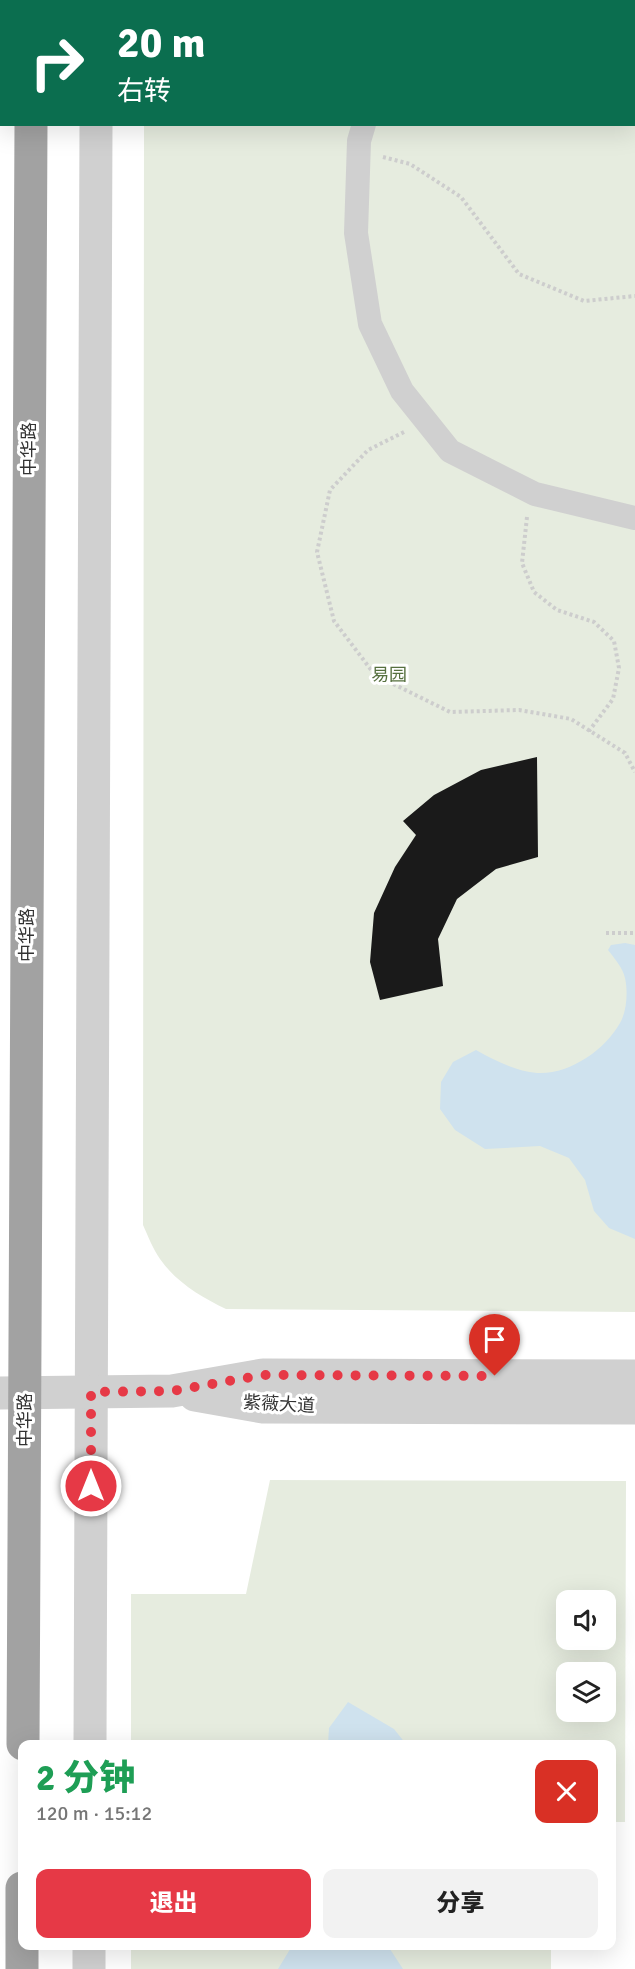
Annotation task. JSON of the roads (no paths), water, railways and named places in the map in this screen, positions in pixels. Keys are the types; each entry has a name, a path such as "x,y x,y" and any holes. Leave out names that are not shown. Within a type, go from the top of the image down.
{"highway":[{"name":"中华路","path":"23,1740 12,1393 31,126"},
{"path":"22,1950 22,1969"}],"street":[{"path":"90,1740 96,126"},
{"path":"364,126 359,150 357,233 370,324 402,391 450,451 535,494 635,518"},
{"name":"紫薇大道","path":"172,1391 263,1375 635,1376"},
{"path":"12,1393 172,1391"},
{"name":"紫薇大道","path":"172,1391 263,1407 635,1408"},
{"path":"89,1950 89,1969"}],"water":[{"path":"625,943 635,945 635,1239 609,1228 594,1211 585,1180 569,1158 540,1146 485,1149 455,1130 440,1109 441,1082 453,1062 476,1050 497,1061 537,1073 561,1070 596,1051 613,1033 624,1013 627,995 624,974 608,950 611,945"},
{"path":"348,1702 394,1729 403,1740 328,1740 329,1728"},
{"path":"290,1950 391,1950 403,1969 278,1969"}],"park label":[{"name":"易园","path":"389,675"}]}
